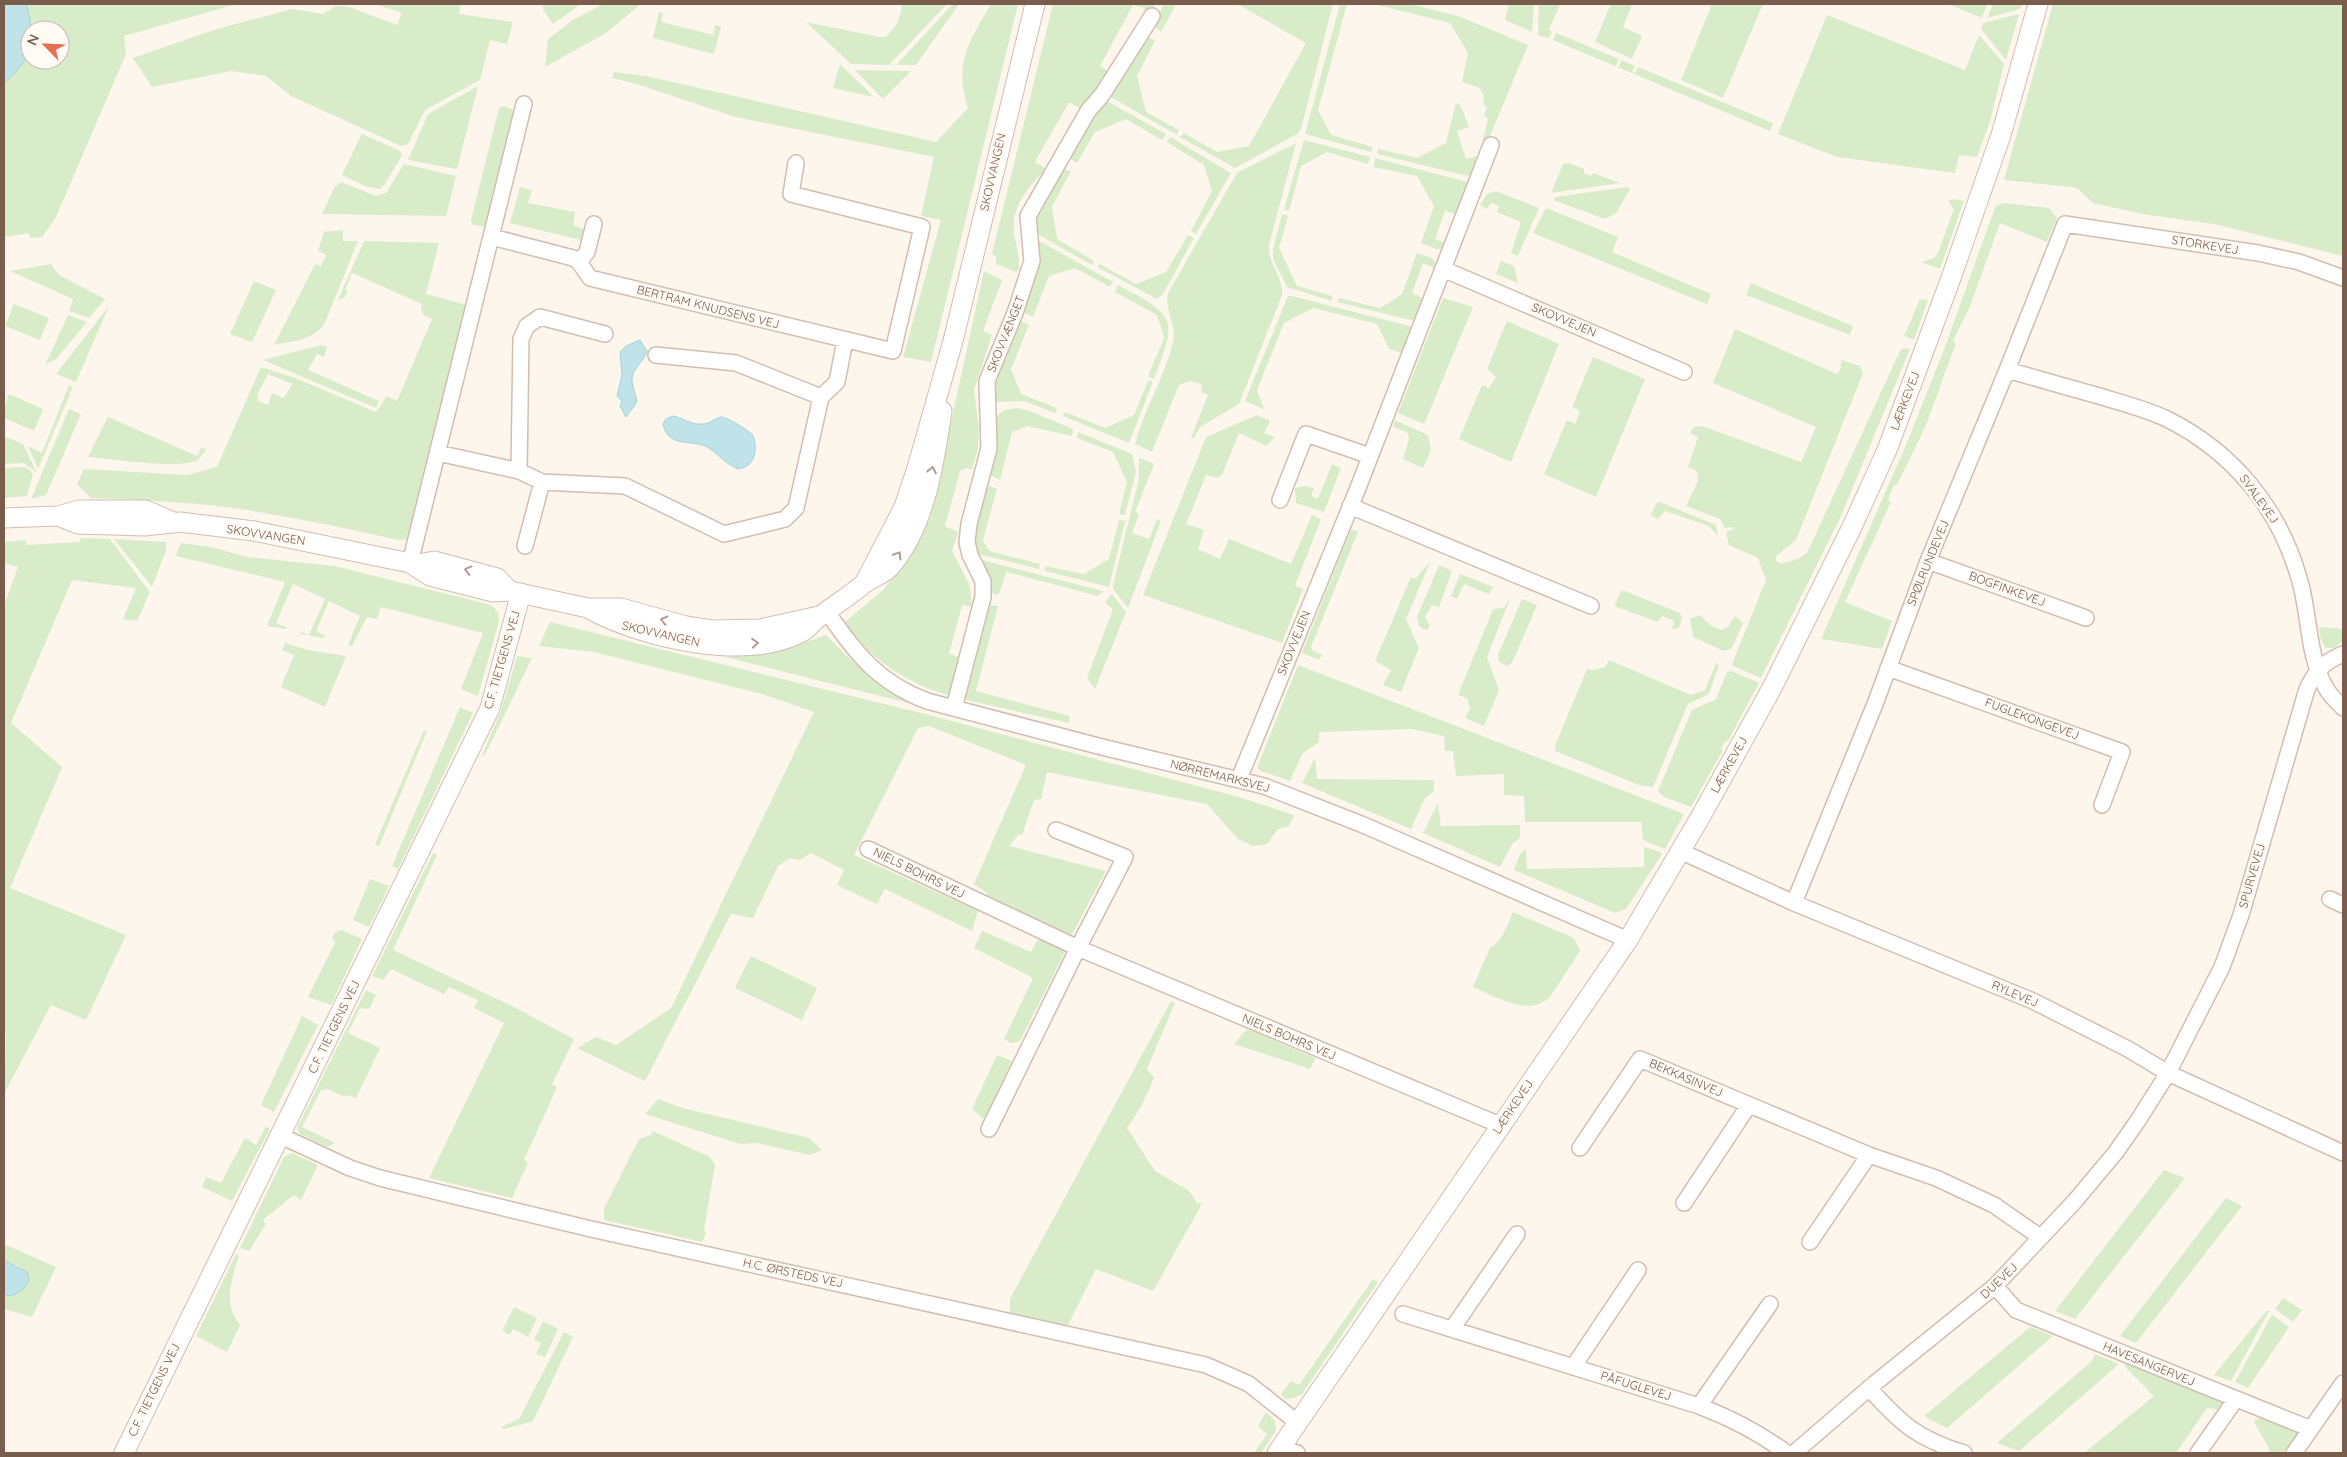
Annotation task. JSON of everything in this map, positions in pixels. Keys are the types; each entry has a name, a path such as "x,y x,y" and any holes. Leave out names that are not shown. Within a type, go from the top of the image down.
{"street":[{"name":"SKOVVANGEN","path":"4,518 58,516 79,510 146,510 174,522 254,531 413,564 430,576 493,592 516,592 588,608 621,608 686,626 729,630 760,629 823,614 865,582 904,507 952,341 1035,4"},
{"name":"LÆRKEVEJ","path":"1285,1452 1298,1423 1628,940 1706,808 1801,633 1887,450 1951,278 1998,144 2038,4"},
{"name":"SKOVVÆNGET","path":"954,708 983,597 983,581 970,555 967,542 969,524 989,448 987,381 1015,313 1032,262 1028,216 1088,111 1102,95 1152,16"},
{"path":"413,564 438,453 524,104"},
{"name":"SKOVVEJEN","path":"1239,779 1370,456 1491,145"},
{"name":"BERTRAM KNUDSENS VEJ","path":"492,237 573,258 579,262 590,278 893,351 922,226 791,194 796,163"},
{"path":"579,262 587,252 594,224"},
{"name":"STORKEVEJ","path":"2065,224 2258,253 2299,262 2343,278"},
{"name":"SPØLRUNDEVEJ","path":"1794,903 1888,668 1928,561 2008,370 2065,224"},
{"name":"SKOVVEJEN","path":"1443,269 1684,372"},
{"path":"519,471 521,339 526,326 540,317 605,334"},
{"path":"438,453 519,471 542,482 625,486 724,534 784,518 796,508 821,397 836,382 845,340"},
{"path":"656,355 736,363 821,397"},
{"name":"SVALEVEJ","path":"2008,370 2134,406 2167,419 2227,459 2251,484 2269,508 2288,543 2300,579 2317,670 2326,690 2343,708"},
{"path":"1280,500 1306,434 1370,456"},
{"path":"525,546 542,482"},
{"path":"1350,506 1591,606"},
{"name":"BOGFINKEVEJ","path":"1928,561 2086,618"},
{"name":"C.F. TIETGENS VEJ","path":"124,1453 490,708 516,592"},
{"name":"NØRREMARKSVEJ","path":"823,614 853,649 893,686 927,701 1102,747 1239,779 1302,799 1628,940"},
{"path":"2317,670 2326,661 2343,654"},
{"name":"FUGLEKONGEVEJ","path":"1888,668 2122,752 2102,805"},
{"name":"SPURVEVEJ","path":"2168,1074 2222,967 2241,915 2307,689 2317,670"},
{"path":"988,1129 1125,857 1056,830"},
{"name":"NIELS BOHRS VEJ","path":"868,849 1078,948 1500,1125"},
{"name":"RYLEVEJ","path":"1680,851 1794,903 2033,1001 2128,1049 2168,1074 2343,1153"},
{"name":"BEKKASINVEJ","path":"1580,1148 1640,1059 1869,1154 1936,1178 1994,1205 2040,1238"},
{"name":"DUEVEJ","path":"1794,1453 1869,1388 1995,1286 2116,1152 2168,1074"},
{"path":"1684,1203 1749,1105"},
{"name":"H.C. ØRSTEDS VEJ","path":"281,1136 350,1168 380,1178 591,1229 1206,1365 1249,1384 1298,1423"},
{"path":"1810,1242 1869,1154"},
{"path":"1452,1329 1517,1234"},
{"path":"1572,1367 1638,1270"},
{"name":"HAVESANGERVEJ","path":"1995,1286 2016,1310 2311,1429"},
{"path":"1699,1406 1770,1304"},
{"name":"PÅFUGLEVEJ","path":"1403,1314 1699,1406 1734,1419 1753,1429 1787,1453"},
{"path":"2301,1451 2311,1429 2343,1383"},
{"path":"1869,1388 1891,1414 1918,1435 1936,1444 1964,1453"},
{"path":"2198,1453 2236,1399"}],"green space":[{"path":"4,4 237,4 124,36 126,54 56,217 42,237 31,238 28,233 4,237"},
{"path":"375,4 460,4 459,14 513,22 507,44 490,40 480,80 425,110 408,144 401,146 291,96 266,76 231,71 152,87 133,58 217,29 292,9 323,14 336,6 349,7 397,25 402,13"},
{"path":"542,4 581,4 553,24 543,9"},
{"path":"603,4 641,4 606,33 545,67 548,39 573,20"},
{"path":"903,4 947,4 889,65 851,64 806,22 886,37 897,24"},
{"path":"953,4 959,4 916,65 898,65 898,63"},
{"path":"991,4 1018,4 931,362 903,357 941,220 921,216 934,157 736,117 637,84 612,78 614,72 646,76 936,142 968,108 962,78 963,65 970,42"},
{"path":"1053,4 1156,4 1146,13 1144,8 1133,5 1100,66 1111,73 1081,109 1069,102 1035,162 1047,169 1022,198 1015,215 1014,234 1019,264 1019,269 1016,272 996,264 996,257 992,254"},
{"path":"1164,4 1176,4 1161,32 1152,25"},
{"path":"1237,4 1333,4 1301,129 1297,134 1235,168 1180,137 1184,133 1217,152 1249,146 1306,43"},
{"path":"1340,4 1347,4 1318,110 1331,135 1373,147 1371,152 1305,134"},
{"path":"1373,4 1409,4 1458,16 1528,45 1487,143 1483,140 1488,119 1484,115 1487,107 1483,104 1484,97 1480,88 1462,82 1468,53 1450,23"},
{"path":"1509,4 1534,4 1532,32 1505,20"},
{"path":"1539,4 1560,4 1549,30 1552,31 1549,38 1538,35"},
{"path":"1611,4 1632,4 1623,27 1642,36 1632,59 1595,42"},
{"path":"1712,4 1763,4 1723,98 1681,80"},
{"path":"1948,4 1987,4 1982,18"},
{"path":"1993,4 2022,4 2020,9 1987,18"},
{"path":"2053,4 2343,4 2343,256 2214,224 2143,214 2093,203 2078,189 2072,187 2004,180"},
{"path":"659,12 663,13 661,22 713,35 715,25 721,27 714,54 653,38"},
{"path":"2019,14 2006,60 1981,29 1983,23"},
{"path":"1827,15 1965,70 1979,35 2004,64 1990,121 1977,157 1959,155 1955,173 1837,157 1778,134"},
{"path":"1556,33 1619,59 1616,66 1619,67 1621,60 1635,66 1632,72 1635,73 1638,67 1773,123 1770,131 1553,40"},
{"path":"1148,37 1155,40 1137,76 1146,112 1179,130 1177,135 1109,96 1144,39"},
{"path":"840,64 874,97 833,88"},
{"path":"855,70 911,71 883,99"},
{"path":"478,86 457,169 408,160 428,114"},
{"path":"1105,100 1166,134 1162,140 1126,119 1095,132 1077,163 1069,158 1089,117"},
{"path":"1456,103 1460,105 1469,127 1457,131 1466,159 1478,156 1479,159 1472,177 1377,154 1378,149 1417,158 1446,143"},
{"path":"504,106 515,111 487,227 473,225 471,220 499,108"},
{"path":"362,134 400,151 402,155 385,184 379,189 365,186 342,175"},
{"path":"1170,137 1231,173 1196,234 1191,231 1212,191 1204,165 1167,142"},
{"path":"1304,140 1370,157 1368,164 1327,152 1301,166 1289,211 1284,209"},
{"path":"1296,143 1269,245 1271,259 1281,283 1282,295 1239,404 1200,427 1194,438 1191,438 1208,395 1201,392 1202,384 1190,381 1179,385 1152,452 1135,444 1165,368 1173,342 1174,336 1167,299 1168,293 1237,173"},
{"path":"1375,158 1471,183 1459,215 1445,211 1435,239 1447,244 1442,249 1436,249 1421,243 1434,206 1417,176 1374,167"},
{"path":"1568,163 1584,169 1584,173 1591,176 1593,173 1620,183 1551,193 1563,164"},
{"path":"404,164 456,176 446,216 322,214 334,188 341,182 376,196 386,193"},
{"path":"1061,169 1071,171 1052,207 1057,239 1094,261 1092,265 1032,231 1036,213"},
{"path":"520,187 532,190 528,203 575,212 573,225 584,229 581,240 510,223"},
{"path":"1627,187 1630,189 1616,213 1605,219 1553,200 1555,197"},
{"path":"1496,191 1539,208 1518,256 1511,253 1521,222 1497,212 1499,206 1491,203 1487,209 1480,205 1487,194"},
{"path":"1955,199 1964,201 1940,269 1921,262 1934,258 1938,253 1954,209 1948,201"},
{"path":"2005,203 2049,208 2057,218 2047,242 2000,223 1970,306 1953,341 1956,343 1926,425 1897,485 1894,485 1888,500 1891,502 1845,602 1892,621 1882,649 1821,639 1906,445 1942,355 1996,205"},
{"path":"1546,208 1618,237 1612,252 1711,294 1707,304 1533,233"},
{"path":"1282,214 1288,216 1279,248 1297,286 1332,296 1332,301 1287,287 1273,259 1273,249"},
{"path":"343,230 343,241 358,241 324,325 307,337 274,345 315,264 321,266 326,255 318,251 324,232"},
{"path":"1188,235 1194,238 1163,294 1157,299 1097,267 1100,264 1136,284 1166,272"},
{"path":"1032,237 1113,282 1110,287 1075,268 1049,276 1033,317 1023,312"},
{"path":"364,241 439,243 426,294 467,305 408,539 398,540 300,519 222,507 91,498 77,484 84,469 187,475 217,467 261,367 295,378 376,412 387,396 397,401 432,319 424,315 421,309 422,304 352,273 345,290 348,291 344,298 338,300","holes":["268,374 292,384 284,398 272,393 268,405 258,401 257,395"]},
{"path":"1417,253 1432,258 1437,266 1436,269 1423,263 1412,293 1425,299 1415,321 1337,302 1339,298 1380,308 1402,294"},
{"path":"1501,261 1514,266 1518,283 1496,274"},
{"path":"51,264 59,275 105,299 89,318 69,311 73,299 10,271"},
{"path":"984,271 1002,280 983,331 992,335 974,390 979,429 978,448 972,470 966,468 960,471 945,526 958,532 952,551 970,586 972,607 962,605 949,654 960,657 952,690 947,695 903,676 879,660 845,626 845,622 883,590 908,559 930,518"},
{"path":"254,281 276,290 252,342 230,334"},
{"path":"1751,283 1853,326 1850,335 1746,295"},
{"path":"1118,285 1151,304 1167,320 1167,343 1154,379 1149,377 1149,374 1164,338 1157,315 1115,292"},
{"path":"1288,296 1413,327 1402,353 1389,349 1377,324 1313,308 1284,323 1257,390 1264,409 1245,401"},
{"path":"1443,298 1473,307 1424,424 1398,413"},
{"path":"1920,299 1928,300 1914,340 1904,336"},
{"path":"14,304 49,318 40,340 5,326"},
{"path":"109,306 76,382 56,374"},
{"path":"68,315 87,322 56,359 45,365"},
{"path":"1020,321 1029,325 1011,369 1021,394 1057,408 1055,413 1025,401 992,402 991,391 1017,324"},
{"path":"1507,321 1559,344 1511,462 1459,439 1482,385 1489,388 1496,377 1487,369"},
{"path":"1735,329 1837,374 1842,367 1840,366 1842,360 1860,366 1863,373 1796,540 1776,556 1776,561 1781,564 1798,559 1807,553 1900,351 1903,348 1910,349 1841,516 1761,678 1732,664 1766,580 1758,558 1729,545 1726,532 1734,529 1732,527 1725,528 1720,519 1686,506 1698,481 1697,471 1688,467 1698,437 1690,433 1693,427 1702,426 1801,462 1816,427 1713,383"},
{"path":"321,345 327,347 324,357 317,354 308,370 379,401 376,408 263,360"},
{"path":"1593,357 1645,379 1596,497 1544,474 1567,420 1575,424 1580,411 1572,407"},
{"path":"1148,381 1153,381 1129,443 1063,416 1065,412 1105,428 1134,415"},
{"path":"69,385 73,387 38,469 28,446 42,453"},
{"path":"9,394 43,409 34,431 4,418 4,407"},
{"path":"1017,408 1027,410 1073,429 1072,436 1027,426 1012,432 1000,480 989,474 997,438 996,416 1005,410"},
{"path":"69,409 81,414 46,495 31,499"},
{"path":"1257,415 1270,421 1264,433 1275,437 1266,446 1239,433 1222,475 1216,478 1206,475 1186,524 1204,530 1198,549 1220,559 1229,539 1291,564 1312,515 1321,519 1295,586 1303,589 1282,643 1143,595 1206,437"},
{"path":"108,417 197,456 201,448 206,449 197,460 182,464 156,464 88,457"},
{"path":"1395,420 1428,435 1431,450 1423,468 1403,459 1409,439 1407,432 1393,427"},
{"path":"1078,432 1132,454 1136,472 1125,515 1119,514 1127,482 1113,452 1077,438"},
{"path":"4,436 23,444 37,473 24,463 4,464"},
{"path":"1139,458 1154,464 1135,512 1139,514 1132,533 1149,539 1157,519 1161,521 1128,608 1113,589 1113,585 1139,479"},
{"path":"1332,464 1341,468 1324,512 1296,503 1295,488 1305,486 1314,488 1311,496 1318,499"},
{"path":"23,467 29,469 33,474 27,496 4,498 4,468"},
{"path":"990,486 997,489 983,540 989,551 1040,564 1039,569 974,553 972,542 985,488"},
{"path":"1660,502 1716,525 1718,536 1709,526 1665,511 1658,519 1651,516 1656,503"},
{"path":"1119,520 1125,521 1109,587 1045,571 1045,566 1084,574 1109,559"},
{"path":"1351,529 1358,532 1311,647 1313,651 1322,655 1319,660 1302,653"},
{"path":"81,538 110,539 149,591 149,594 137,621 123,619 136,588 72,580 11,723 62,767 10,888 126,935 86,1020 51,1005 4,1094 6,1033 4,1030 4,606 18,567 4,563 4,542 26,540 26,545 79,542"},
{"path":"114,539 166,542 166,550 152,587"},
{"path":"181,543 210,547 247,557 335,566 491,605 498,612 499,621 478,696 461,689 483,633 381,607 377,619 367,617 352,646 348,645 360,616 329,601 316,631 324,635 324,638 300,634 301,632 309,635 325,599 293,584 276,623 286,627 285,629 267,626 285,582 176,556"},
{"path":"982,560 1103,591 1098,596 1006,572 1000,592 996,595 992,593 985,581 980,562"},
{"path":"1430,562 1406,619 1419,648 1401,692 1383,685 1391,670 1375,661 1411,577 1415,579"},
{"path":"1439,565 1452,571 1439,607 1432,605 1425,617 1430,626 1427,630 1419,626 1417,617"},
{"path":"1460,574 1493,587 1489,594 1464,584 1457,599 1451,596"},
{"path":"1622,590 1680,613 1682,618 1679,628 1672,629 1674,621 1662,616 1658,622 1614,606"},
{"path":"1112,594 1126,612 1095,689 1087,678 1113,609 1105,602"},
{"path":"1511,596 1487,657 1499,690 1484,726 1465,718 1470,708 1467,698 1458,695 1493,609 1504,608"},
{"path":"1522,599 1537,605 1512,663 1507,666 1499,662 1498,655"},
{"path":"985,604 998,606 976,691 1070,716 1069,723 966,700 963,692"},
{"path":"1700,615 1710,625 1721,630 1728,627 1735,616 1743,623 1732,648 1724,651 1693,637 1690,619"},
{"path":"550,622 925,714 1239,797 1294,815 1289,826 1278,829 1267,844 1253,846 1238,839 1207,804 1047,772 1041,799 1034,800 1022,835 1019,834 1009,846 1106,871 1071,936 985,899 987,893 974,884 1026,765 929,726 918,728 854,855 978,911 972,931 885,889 877,904 837,885 844,870 811,853 800,860 790,858 778,866 753,918 731,914 645,1081 577,1048 596,1037 616,1045 671,1008 814,712 762,694 594,652 539,646"},
{"path":"2321,627 2343,629 2343,640 2335,648 2326,648 2321,640 2319,629"},
{"path":"826,635 870,676 893,691 923,704 916,705 725,657 775,653"},
{"path":"285,643 308,650 346,656 325,707 281,687 294,655 282,650"},
{"path":"517,656 532,658 484,757 483,753 501,711"},
{"path":"1609,660 1691,695 1705,690 1716,663 1719,665 1709,694 1688,704 1653,787 1639,785 1555,751 1555,746 1587,669 1593,670 1605,667"},
{"path":"1298,665 1684,814 1665,849 1643,840 1641,822 1525,822 1524,796 1504,795 1504,774 1456,776 1453,751 1445,751 1444,736 1411,729 1319,732 1319,742 1302,754 1290,781 1261,771 1257,768"},
{"path":"1731,671 1759,683 1728,741 1726,740 1721,748 1723,750 1691,807 1664,797 1658,791 1692,710 1716,699 1727,672"},
{"path":"460,707 473,713 398,869 392,866"},
{"path":"424,730 427,731 379,846 375,844"},
{"path":"1315,758 1317,779 1434,780 1434,791 1425,798 1411,829 1302,783"},
{"path":"1438,803 1441,826 1520,825 1520,838 1512,844 1500,867 1423,833"},
{"path":"1644,847 1662,854 1626,909 1615,913 1514,870 1520,854 1526,849 1527,869 1644,867"},
{"path":"433,853 437,855 393,950 512,1006 574,1039 552,1084 557,1087 524,1160 528,1163 512,1198 429,1178 504,1023 474,1008 478,1000 449,987 444,994 391,969 383,980 372,976"},
{"path":"370,879 389,886 369,927 353,920"},
{"path":"1513,912 1574,938 1580,951 1550,997 1532,1006 1502,1000 1473,987 1490,948 1501,937"},
{"path":"342,930 362,939 331,1005 308,997 335,943 332,938 335,932"},
{"path":"982,931 1031,952 1040,935 1068,946 1020,1041 1012,1043 1004,1039 1033,978 974,948"},
{"path":"751,956 817,988 802,1020 735,988"},
{"path":"366,990 376,995 369,1009 360,1008 348,1033 380,1048 356,1098 347,1095 345,1097 327,1089 321,1090 302,1127 335,1143 327,1147 300,1134 297,1128"},
{"path":"1171,1001 1175,1003 1147,1069 1154,1078 1142,1105 1127,1128 1155,1171 1189,1191 1197,1203 1202,1204 1153,1291 1096,1269 1067,1327 1010,1313 1010,1299"},
{"path":"302,1016 318,1025 274,1112 261,1105"},
{"path":"1247,1029 1315,1058 1310,1069 1234,1044"},
{"path":"997,1055 1012,1061 985,1120 972,1109"},
{"path":"658,1099 682,1108 809,1138 822,1150 810,1155 757,1143 740,1144 645,1114"},
{"path":"266,1126 270,1129 232,1201 202,1187 206,1177 221,1183 245,1138 256,1145"},
{"path":"653,1131 710,1157 715,1165 704,1230 706,1233 702,1242 604,1220 604,1209 639,1139 651,1135"},
{"path":"292,1153 318,1165 301,1200 294,1195 265,1218 263,1221 266,1224 249,1251 240,1248 284,1157"},
{"path":"2164,1170 2185,1178 2075,1319 2055,1311"},
{"path":"2226,1198 2242,1206 2136,1343 2120,1336"},
{"path":"4,1244 56,1267 32,1317 4,1309 4,1296 7,1296 19,1266 4,1260"},
{"path":"236,1254 239,1256 231,1283 230,1301 235,1317 240,1325 227,1352 196,1336"},
{"path":"1373,1279 1378,1282 1302,1394 1286,1399 1281,1394 1291,1381 1299,1385"},
{"path":"2283,1298 2302,1310 2293,1322 2275,1309"},
{"path":"514,1307 537,1318 528,1337 513,1329 510,1335 502,1331"},
{"path":"2267,1310 2269,1311 2231,1381 2214,1375"},
{"path":"2272,1315 2289,1327 2248,1388 2235,1382"},
{"path":"543,1321 558,1329 545,1357 536,1354 541,1343 534,1340"},
{"path":"2030,1327 2053,1336 1947,1428 1924,1416"},
{"path":"564,1332 573,1337 533,1421 504,1429 501,1427 519,1419"},
{"path":"2095,1354 2119,1364 2019,1451 1997,1443 2092,1361"},
{"path":"2126,1364 2226,1404 2221,1410 2207,1408 2176,1453 2084,1453 2154,1396 2124,1366"},
{"path":"1266,1412 1275,1421 1276,1431 1261,1453 1254,1453 1267,1434 1258,1426"},
{"path":"2259,1417 2298,1432 2283,1453 2266,1453 2270,1450 2254,1422"}],"water":[{"path":"4,4 26,4 30,20 20,20 20,66 4,83"},
{"path":"640,340 647,351 632,377 637,402 626,417 620,406 622,401 617,396 622,375 620,352 626,346"},
{"path":"673,416 696,424 706,424 721,417 733,422 752,434 755,442 753,459 747,466 738,469 703,445 682,442 670,437 663,424 666,419"},
{"path":"4,1260 27,1272 29,1280 22,1290 8,1296 4,1296"}]}
